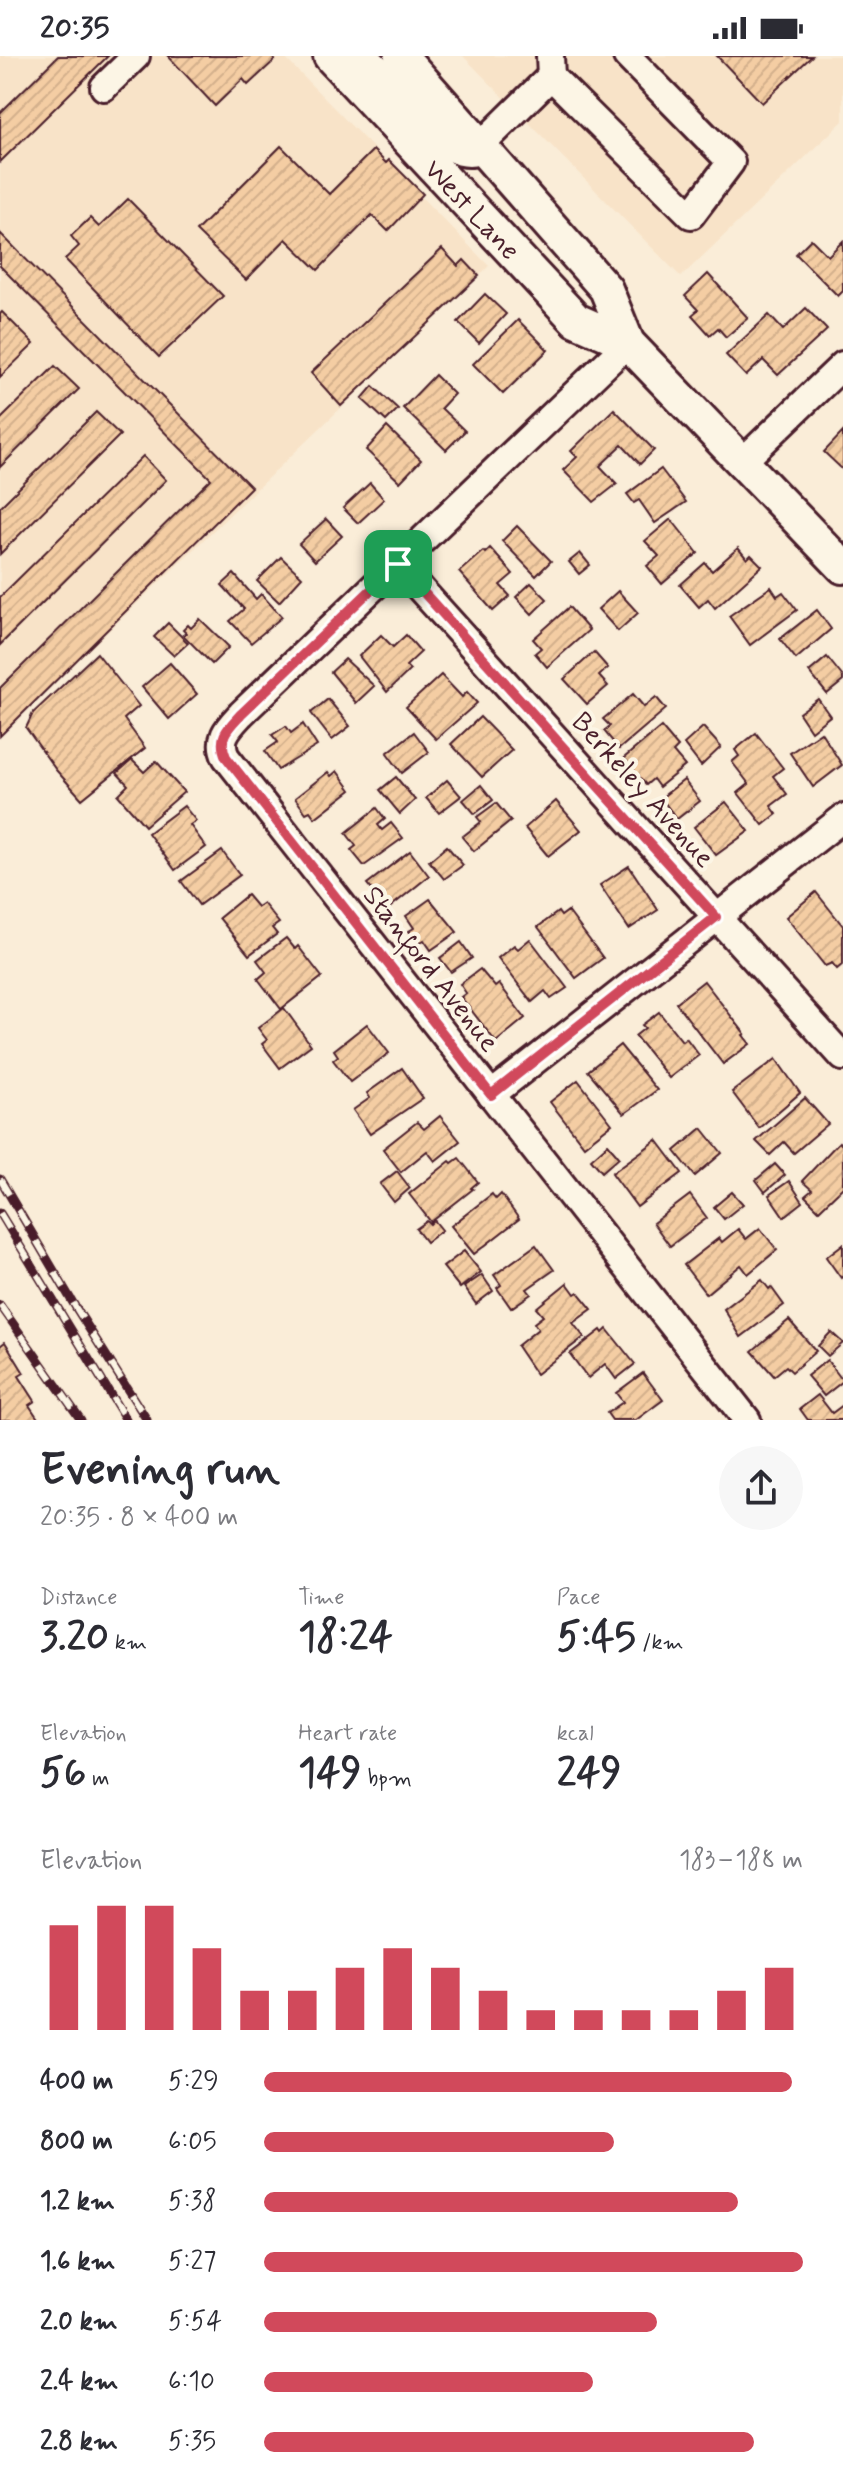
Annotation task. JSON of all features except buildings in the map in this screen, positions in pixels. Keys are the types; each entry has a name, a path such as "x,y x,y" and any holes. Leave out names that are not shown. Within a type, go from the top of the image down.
{"main road":[{"name":"West Lane","path":"330,56 576,320 628,343"},
{"path":"361,56 443,139 465,150 480,146"},
{"name":"West Lane","path":"401,56 606,289 628,343 843,567"}],"street":[{"path":"104,87 136,56"},
{"path":"480,146 550,66 691,215 731,162 627,56"},
{"path":"398,564 628,343"},
{"path":"741,463 843,365"},
{"name":"Stanford Avenue","path":"398,564 224,732 222,741 226,757 747,1420"},
{"name":"Berkeley Avenue","path":"398,564 843,1057"},
{"path":"491,1095 843,818"}],"shaded area":[{"path":"0,56 283,56 489,266 0,735"},
{"path":"463,56 843,56 843,121 681,277"}],"railway":[{"path":"0,1179 147,1420"},
{"path":"0,1213 126,1420"},
{"path":"0,1305 81,1420"}],"route":[{"path":"398,564 716,917 491,1095 222,749 224,732 241,714 398,564"}]}
